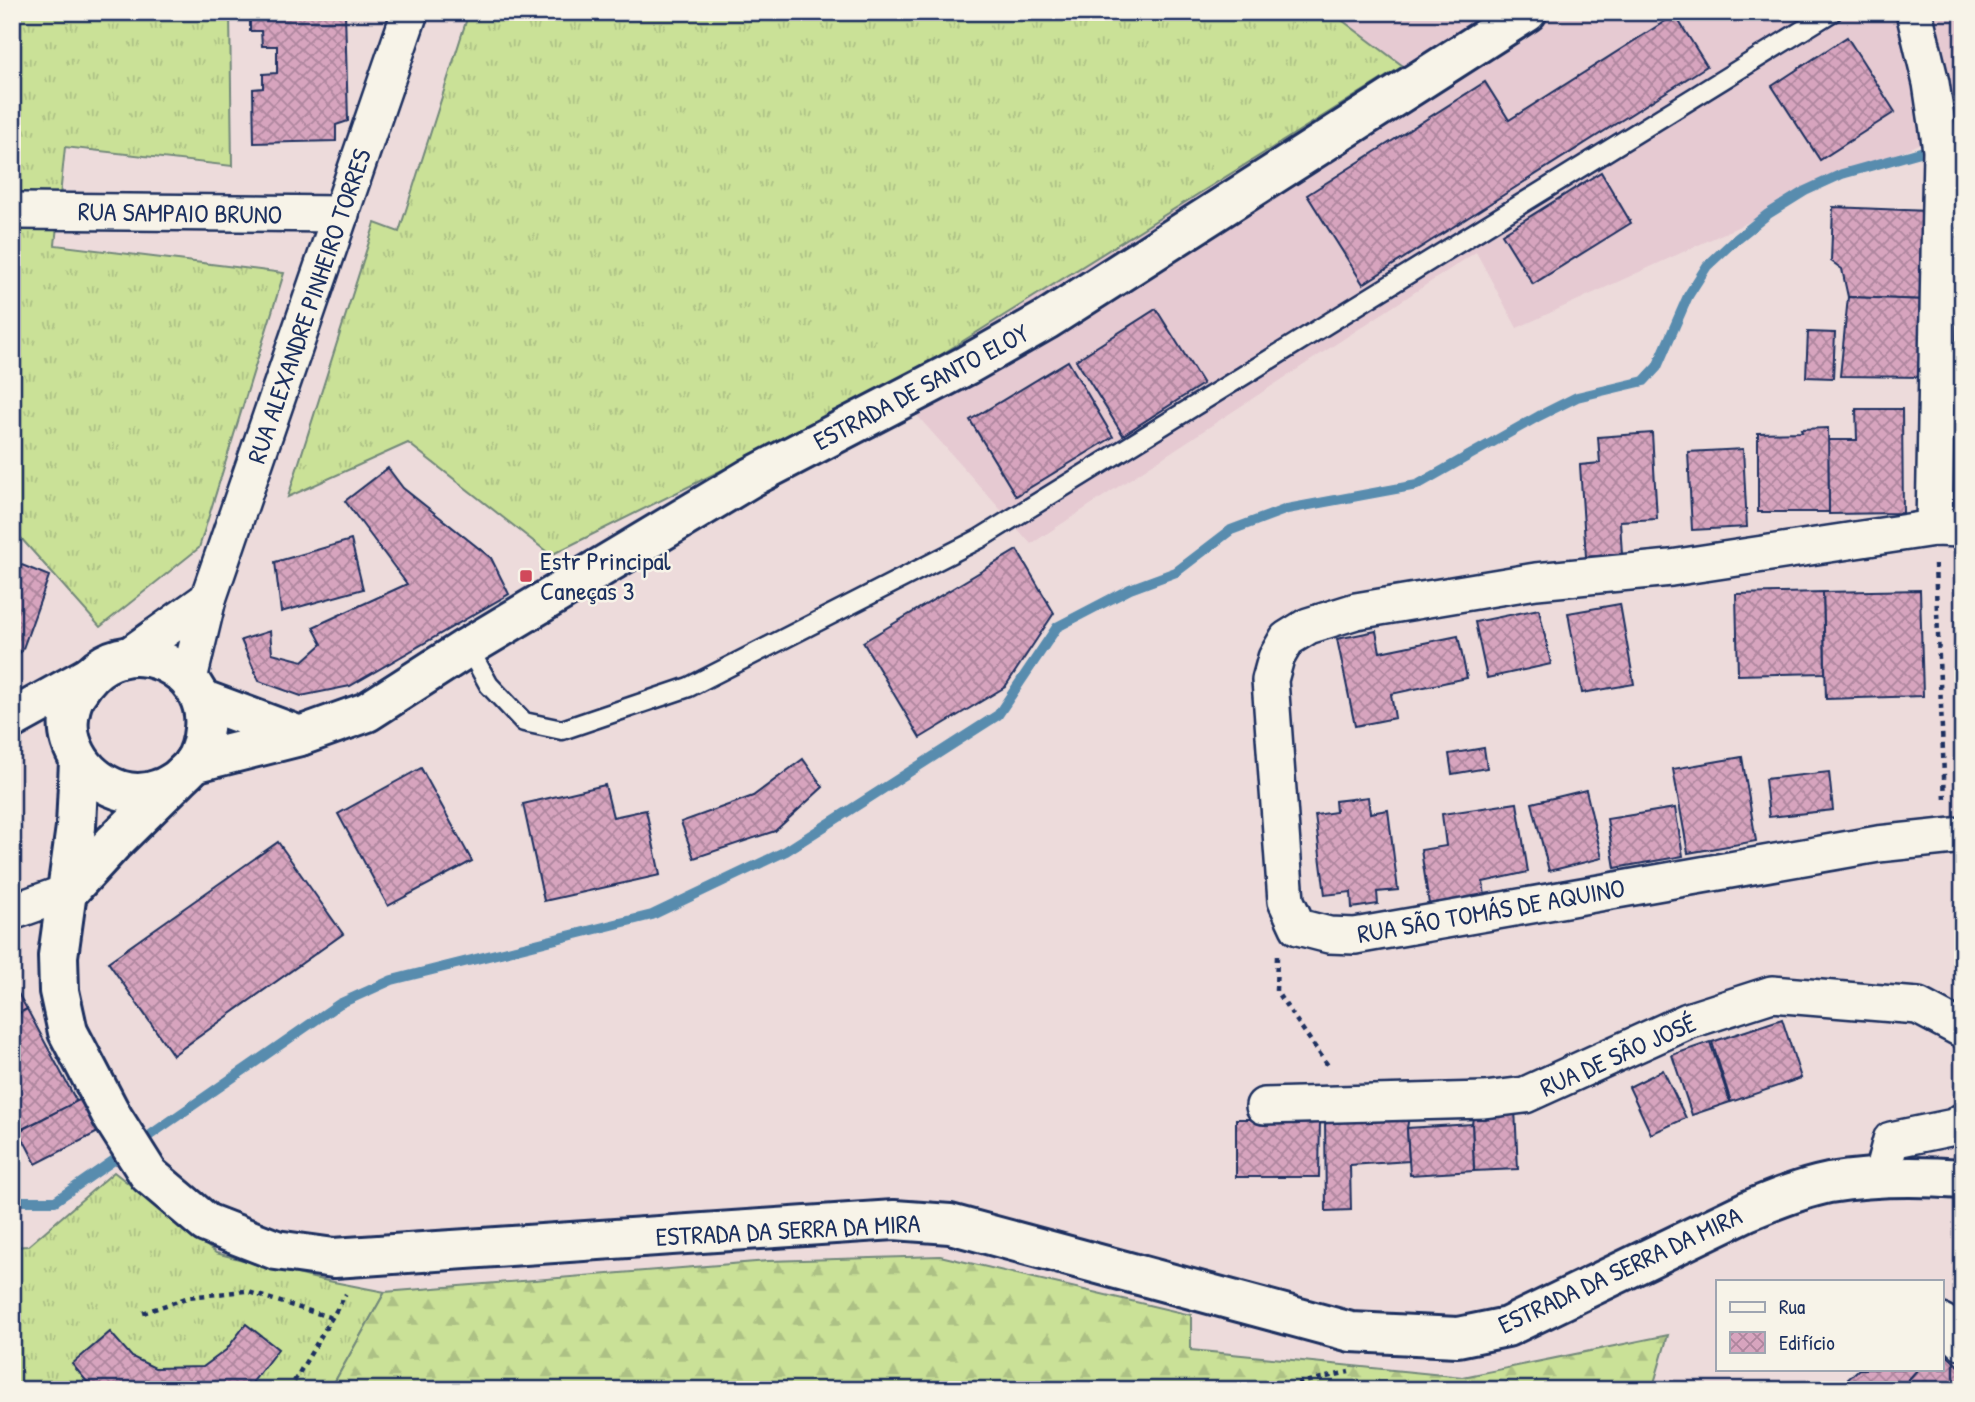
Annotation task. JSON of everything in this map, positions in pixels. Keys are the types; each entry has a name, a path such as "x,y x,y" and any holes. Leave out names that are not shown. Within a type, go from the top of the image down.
{"street":[{"name":"RUA ALEXANDRE PINHEIRO TORRES","path":"195,689 208,599 410,12"},
{"name":"ESTRADA DE SANTO ELOY","path":"186,771 367,712 750,478 967,365 1046,320 1527,12"},
{"path":"1298,926 1286,901 1270,680 1276,658 1287,639 1308,626 1356,611 1536,581 1671,568 1948,529 1950,312 1941,150 1931,83 1914,12"},
{"name":"RUA SAMPAIO BRUNO","path":"18,211 341,214"},
{"path":"12,719 88,677 106,663 128,656 208,599"},
{"path":"128,656 150,657 172,665 195,689 300,736"},
{"path":"88,677 75,695 69,717 70,740 76,754 94,778 113,789 136,793 158,790 186,771"},
{"path":"12,912 68,892 186,771 203,743 205,720 195,689"},
{"path":"12,727 76,754"},
{"name":"ESTRADA DA SERRA DA MIRA","path":"76,754 76,827 58,956 59,991 68,1032 113,1118 149,1175 206,1223 276,1250 334,1258 894,1220 950,1224 1351,1332 1458,1337 1507,1327 1747,1211 1785,1196 1827,1184 1881,1177 1963,1179"},
{"name":"RUA SÃO TOMÁS DE AQUINO","path":"1298,926 1329,935 1355,936 1864,846 1954,836"},
{"name":"RUA DE SÃO JOSÉ","path":"1264,1106 1484,1100 1525,1096 1688,1021 1772,995 1918,1006 1963,1030"},
{"path":"1881,1177 1891,1140 1954,1127 1963,1121"},
{"path":"1944,1324 1963,1342"}],"lane":[{"path":"468,648 489,685 524,722 562,730 689,687 979,539 1832,12"}],"path":[{"path":"1948,529 1954,836"},
{"path":"1298,926 1277,951 1276,990 1352,1103"},
{"path":"289,1390 369,1256"},
{"path":"142,1313 189,1297 245,1290 332,1318"}],"shaded area":[{"path":"1331,12 1963,12 1963,126 1517,328 1476,252 1031,544 891,386 1402,66"}],"green space":[{"path":"12,12 230,12 232,166 65,147 55,245 284,273 199,548 100,627 12,528"},
{"path":"469,12 1331,12 1403,66 891,386 551,555 408,443 288,497 375,223 399,232"},
{"path":"114,1172 216,1253 313,1278 385,1292 330,1390 12,1390 12,1247 28,1246"},
{"path":"940,1256 1191,1315 1191,1350 1463,1377 1668,1335 1652,1390 330,1390 385,1292 768,1261"}],"building":[{"path":"250,12 345,12 348,121 336,125 336,141 254,143 253,89 263,88 263,74 277,73 277,46 262,46 261,31 250,31"},
{"path":"1675,15 1707,66 1363,284 1307,195 1485,82 1509,120"},
{"path":"1847,37 1895,112 1820,160 1772,86"},
{"path":"1601,172 1631,223 1533,284 1502,234"},
{"path":"1833,207 1928,211 1925,300 1848,297 1842,269 1831,261"},
{"path":"1848,297 1925,300 1924,377 1840,376"},
{"path":"1156,309 1203,384 1123,435 1076,360"},
{"path":"1808,332 1835,333 1833,378 1806,377"},
{"path":"1068,361 1113,437 1016,496 970,420"},
{"path":"1856,409 1902,409 1903,513 1829,514 1828,440 1857,440"},
{"path":"1828,428 1829,512 1758,512 1758,433 1802,432 1801,429"},
{"path":"1652,433 1657,519 1620,521 1622,554 1586,557 1580,465 1600,463 1598,437"},
{"path":"1743,449 1747,527 1692,530 1688,452"},
{"path":"388,468 403,488 491,558 509,594 350,686 301,696 259,681 241,640 270,631 272,653 303,661 322,644 313,627 407,584 345,501"},
{"path":"351,540 363,589 281,612 275,562"},
{"path":"1017,550 1054,613 1005,687 920,738 863,642"},
{"path":"12,561 49,576 22,651 12,658"},
{"path":"1920,590 1923,696 1826,699 1823,592"},
{"path":"1823,592 1825,673 1738,675 1736,594"},
{"path":"1620,604 1634,684 1582,693 1568,613"},
{"path":"1539,609 1551,664 1487,678 1475,622"},
{"path":"1376,631 1380,652 1458,636 1467,678 1391,694 1395,718 1355,726 1337,639"},
{"path":"1484,748 1487,768 1452,774 1449,754"},
{"path":"1742,757 1756,841 1688,853 1673,769"},
{"path":"803,759 823,787 775,831 694,858 681,822 753,796"},
{"path":"421,768 472,861 388,906 338,814"},
{"path":"1829,772 1833,810 1769,817 1765,779"},
{"path":"605,785 613,817 646,810 660,875 544,901 523,804"},
{"path":"1586,790 1602,858 1549,871 1532,803"},
{"path":"1368,797 1370,813 1388,810 1398,890 1377,892 1378,904 1352,908 1351,892 1325,895 1315,815 1336,812 1335,801"},
{"path":"1517,803 1528,872 1483,882 1485,896 1429,904 1421,850 1446,846 1442,814"},
{"path":"1675,808 1683,856 1615,868 1607,819"},
{"path":"278,842 343,934 173,1055 108,962"},
{"path":"12,983 27,1009 12,1017"},
{"path":"27,1009 77,1102 12,1134 12,1017"},
{"path":"1782,1019 1801,1078 1731,1102 1712,1042"},
{"path":"1710,1042 1730,1102 1692,1115 1672,1055"},
{"path":"1663,1070 1686,1118 1651,1134 1629,1087"},
{"path":"81,1099 98,1132 36,1164 19,1131"},
{"path":"1515,1109 1518,1169 1474,1171 1474,1111"},
{"path":"1409,1117 1409,1161 1350,1165 1351,1210 1326,1211 1325,1118"},
{"path":"1236,1119 1320,1119 1319,1177 1236,1177"},
{"path":"1472,1124 1474,1171 1410,1175 1407,1128"},
{"path":"246,1324 278,1349 252,1383 241,1390 94,1390 72,1364 110,1332 132,1357 155,1368 203,1367 226,1350"},
{"path":"1944,1353 1963,1370 1963,1385 1958,1390 1899,1390 1917,1370 1944,1370"},
{"path":"1858,1370 1917,1370 1899,1390 1852,1390 1844,1383"}],"waterway":[{"path":"12,1201 55,1201 339,1004 392,980 652,915 786,851 998,715 1057,627 1130,589 1176,572 1231,530 1287,509 1417,485 1577,397 1644,381 1657,367 1688,296 1707,266 1734,241 1768,214 1805,191 1842,174 1924,151"}],"place":[{"name":"Estr Principal Caneças 3","path":"526,576"}]}
